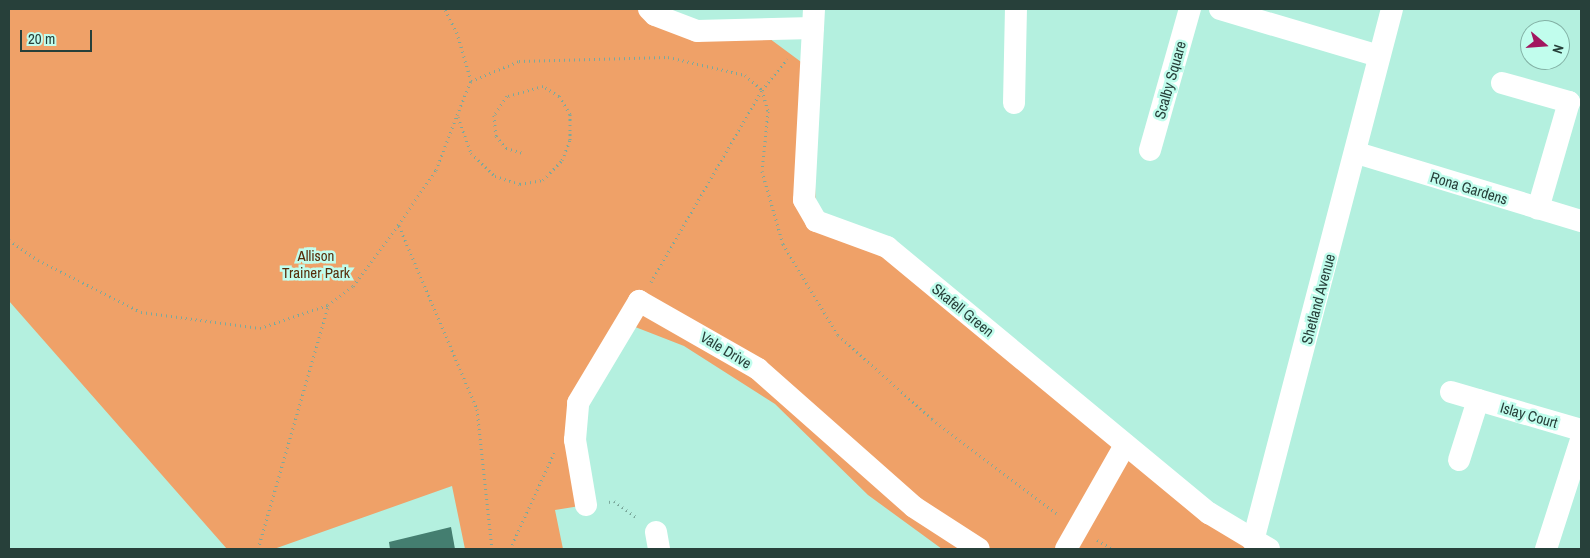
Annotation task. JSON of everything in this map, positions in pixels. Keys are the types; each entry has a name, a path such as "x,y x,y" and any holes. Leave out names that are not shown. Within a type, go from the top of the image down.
{"street":[{"path":"649,9 655,15 697,31 814,18"},
{"path":"1014,103 1016,9"},
{"name":"Scalby Square","path":"1150,150 1190,9"},
{"path":"1220,9 1379,56"},
{"name":"Shetland Avenue","path":"1261,545 1392,9"},
{"name":"Skafell Green","path":"814,18 804,200 816,221 887,247 1208,513 1261,545"},
{"path":"1502,83 1569,102 1538,209"},
{"name":"Rona Gardens","path":"1357,153 1581,222"},
{"path":"586,506 575,440 578,403 639,301"},
{"name":"Vale Drive","path":"639,301 758,369 914,507 979,549"},
{"name":"Islay Court","path":"1451,392 1581,430"},
{"path":"1459,460 1478,400"},
{"path":"1546,549 1581,440"},
{"path":"1066,549 1125,445"}],"path":[{"path":"9,240 38,260 141,312 260,328 328,305 353,286 436,170 471,81 457,33 445,9"},
{"path":"471,81 519,61 668,57 745,75 762,90 768,111 762,170 783,244 838,335 932,419 1077,529 1113,549"},
{"path":"457,115 471,153 495,176 520,184 543,180 562,160 567,147 570,114 559,96 543,86 507,96 494,115 496,136 506,148 523,153"},
{"path":"639,301 762,90"},
{"path":"398,225 477,409 492,549"},
{"path":"258,549 328,305"},
{"path":"510,549 552,456 561,445 575,440"},
{"path":"586,506 614,501 657,541"}],"green space":[{"name":"Allison Trainer Park","path":"9,9 649,9 655,15 758,30 812,70 816,221 882,245 1270,549 942,549 868,495 775,404 684,346 625,323 578,403 586,505 555,510 563,549 465,549 452,486 274,549 227,549 9,301"}],"building":[{"path":"451,527 455,549 390,549 389,542"}]}
